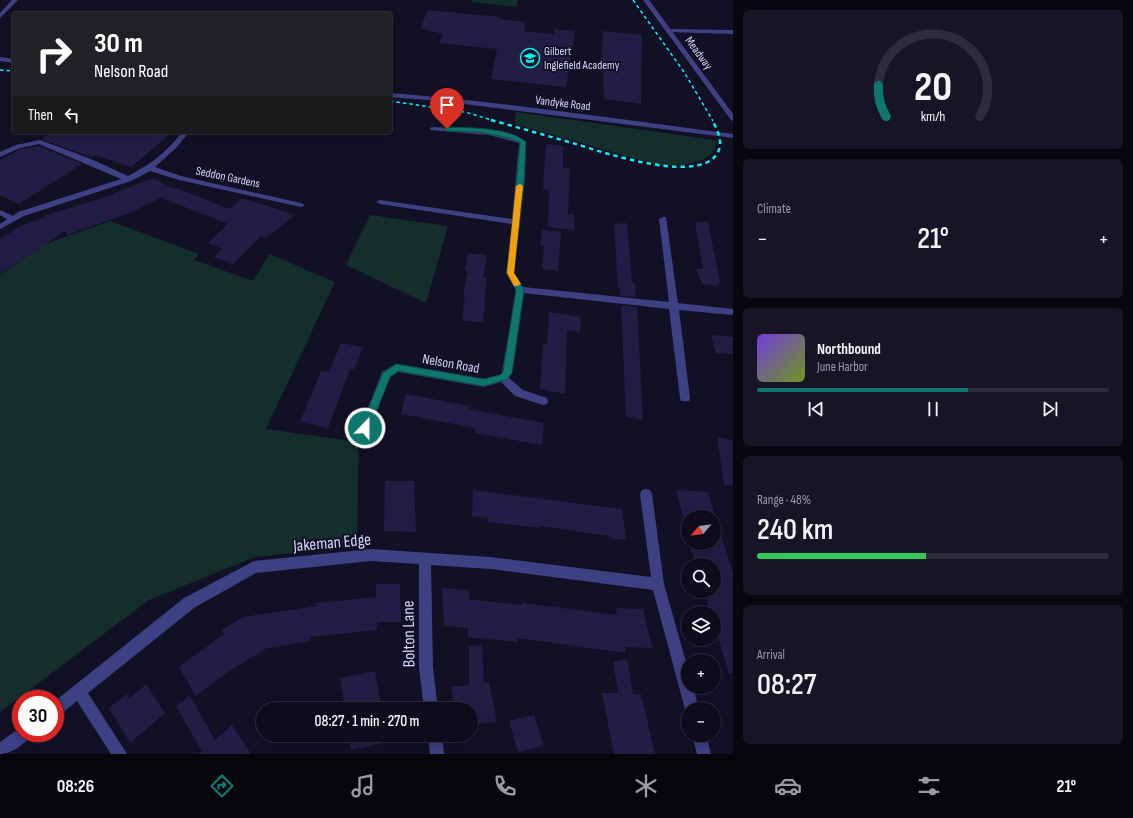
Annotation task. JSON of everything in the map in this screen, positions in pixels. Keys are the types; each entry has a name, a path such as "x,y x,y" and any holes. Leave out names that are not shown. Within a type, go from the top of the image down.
{"street":[{"path":"0,16 15,0"},
{"name":"Meadway","path":"646,0 733,119"},
{"path":"670,31 733,32"},
{"path":"0,59 12,61"},
{"name":"Vandyke Road","path":"392,95 440,99 733,136"},
{"path":"432,129 478,130 507,135 523,142 521,179 510,273 520,290 507,373 503,378 519,393 543,401"},
{"path":"0,227 21,214 128,179 150,168 175,146 184,134"},
{"path":"0,156 18,146 40,142 128,179"},
{"name":"Seddon Gardens","path":"150,168 179,178 301,205"},
{"path":"380,202 515,222"},
{"path":"0,212 13,219"},
{"path":"664,219 685,398"},
{"path":"520,290 733,312"},
{"name":"Nelson Road","path":"365,428 386,375 396,368 484,382 503,378"},
{"path":"646,494 658,584 690,702"},
{"name":"Jakeman Edge","path":"64,703 189,603 254,567 372,555 490,563 658,584"},
{"name":"Bolton Lane","path":"425,559 426,668 430,702"},
{"path":"79,692 120,754"},
{"path":"0,750 12,742"},
{"path":"436,742 437,754"},
{"path":"701,742 704,754"}],"green space":[{"path":"473,0 518,0 516,7 471,2"},
{"path":"516,112 715,140 716,145 713,153 702,160 684,165 657,165 515,124"},
{"path":"370,215 448,226 426,303 346,265"},
{"path":"110,221 199,254 194,260 253,281 269,254 335,282 266,429 359,442 357,546 255,557 149,600 29,690 12,690 12,703 0,712 0,275 45,244"}],"building":[{"path":"428,10 500,17 499,19 525,22 524,31 553,34 555,29 575,31 566,87 491,79 497,49 439,43 443,34 420,28"},
{"path":"603,31 642,35 641,104 604,99 603,66 601,65"},
{"path":"50,134 171,134 131,167 95,155 91,157 41,139"},
{"path":"546,144 563,146 563,168 570,169 568,214 574,214 574,230 548,227 549,190 543,189"},
{"path":"39,146 82,164 19,204 0,195 0,160 20,149"},
{"path":"153,178 174,189 176,188 230,209 242,198 295,215 266,238 261,236 233,264 214,257 222,249 208,243 228,224 162,198 166,195 132,212 90,227 67,235 65,231 0,274 0,239 19,227 45,217 43,216 115,194 114,193"},
{"path":"708,221 720,283 718,283 719,286 702,284 696,269 703,269 695,223"},
{"path":"627,223 632,283 635,283 636,297 620,296 620,288 618,288 614,224"},
{"path":"542,230 561,232 558,271 542,269 544,246 540,246"},
{"path":"468,253 487,255 483,277 487,278 483,323 462,320 465,294 463,294 468,271 465,270"},
{"path":"621,305 637,307 643,420 626,416"},
{"path":"549,312 581,317 580,332 567,330 565,394 540,389 543,344 547,344"},
{"path":"711,335 733,337 733,354 716,353"},
{"path":"341,343 363,347 354,370 350,369 328,428 300,422 321,371 329,372"},
{"path":"406,394 470,406 469,409 544,423 542,445 475,433 475,428 401,414"},
{"path":"717,437 733,440 733,485 724,485"},
{"path":"385,481 414,481 416,532 384,531"},
{"path":"473,490 622,509 626,540 609,538 609,536 540,526 540,528 488,522 488,518 472,516"},
{"path":"676,490 708,492 713,510 681,510"},
{"path":"721,535 733,574 733,673 729,674 721,646 721,606 708,606 706,598 721,598 721,558 694,558 691,550 721,550"},
{"path":"376,584 400,584 401,622 377,622 377,630 310,637 311,641 267,648 225,674 196,696 179,667 224,634 222,630 243,617 317,606 316,603 376,597"},
{"path":"442,588 469,590 469,599 522,605 522,603 617,615 616,608 643,609 652,648 625,647 626,653 517,638 518,642 468,637 468,628 444,626"},
{"path":"482,645 484,683 489,682 497,722 478,724 478,702 454,702 451,687 469,685 469,646"},
{"path":"627,659 633,694 641,694 655,754 614,754 602,693 618,693 613,662"},
{"path":"375,671 381,702 344,702 340,678"},
{"path":"146,684 165,713 130,743 109,708 127,694 129,699"},
{"path":"190,696 215,740 232,725 251,754 198,754 202,751 176,706"},
{"path":"534,715 544,746 518,752 509,721"},
{"path":"349,742 388,742 351,750"}],"railway":[{"path":"633,0 684,72 713,121"},
{"path":"0,70 12,71"},
{"path":"392,101 465,112 495,121"},
{"path":"491,120 631,160 678,167 698,165 713,159 720,146 720,139 712,120"}],"slow traffic":[{"path":"517,284 510,273 520,186"}],"place":[{"name":"Gilbert Inglefield Academy","path":"530,58"}],"route":[{"path":"365,428 386,375 396,368 484,382 503,378 507,373 520,290 510,273 521,179 523,142 507,135 478,130 447,129"}]}
